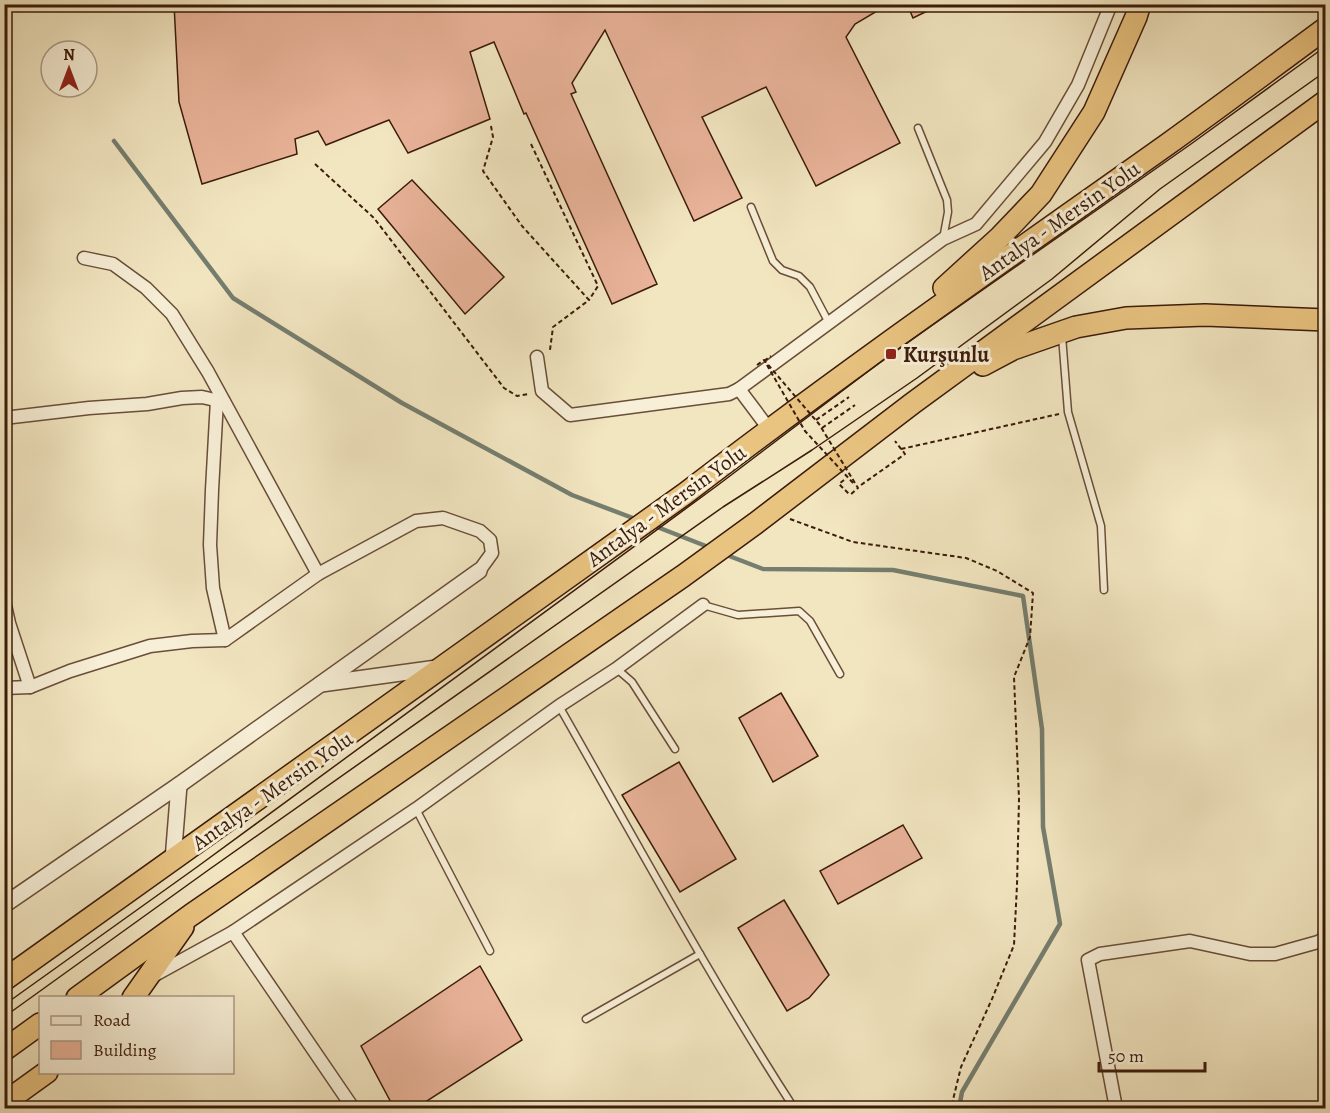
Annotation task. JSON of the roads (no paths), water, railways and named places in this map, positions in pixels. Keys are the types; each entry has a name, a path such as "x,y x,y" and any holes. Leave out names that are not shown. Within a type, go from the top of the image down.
{"highway":[{"path":"880,348 1000,237 1041,194 1094,111 1140,4"},
{"name":"Antalya - Mersin Yolu","path":"4,980 686,493 880,348 1326,28"},
{"path":"80,996 191,915 683,576 914,403 1326,101"},
{"path":"914,403 1013,349 1076,327 1153,316 1205,315 1326,320"},
{"path":"135,996 191,915"},
{"path":"4,1050 39,1025"},
{"path":"4,1103 44,1074"}],"street":[{"path":"537,357 542,391 570,415 729,394 739,389 943,239 976,224 1045,142 1078,85 1111,4"},
{"path":"84,258 113,264 146,288 172,314 208,372 221,401 318,574"},
{"path":"739,389 769,429"},
{"path":"4,418 89,408 147,405 182,398 202,397 221,401"},
{"path":"221,401 212,490 210,545 213,588 225,640"},
{"path":"4,688 30,687 70,671 150,646 225,640 318,574 416,521 443,518 480,531 490,540 492,554 479,571 179,785 4,905"},
{"path":"4,601 30,687"},
{"path":"147,980 233,932 416,809 703,605"},
{"path":"319,684 443,667"},
{"path":"173,860 179,785"},
{"path":"233,932 353,1108"},
{"path":"1116,1108 1088,960 1100,954 1190,941 1250,954 1275,954 1318,942 1326,937"}],"lane":[{"path":"918,128 947,200 948,212 943,239"},
{"path":"751,207 773,261 782,270 799,276 810,287 829,323"},
{"path":"1062,332 1068,412 1101,526 1104,590"},
{"path":"703,605 738,615 799,611 810,621 840,674"},
{"path":"616,669 632,682 675,749"},
{"path":"559,706 700,954 794,1108"},
{"path":"416,809 490,951"},
{"path":"586,1019 700,954"}],"waterway":[{"path":"114,141 233,298 402,403 572,495 638,520"},
{"path":"652,525 711,548"},
{"path":"724,554 763,569 893,570 1023,596 1042,729 1043,827 1060,924 962,1092 959,1108"}],"tram line":[{"path":"4,1005 197,867 718,485 891,354 1191,144 1326,46"},
{"path":"4,1017 723,507 812,450 917,378 1052,279 1160,189 1326,71"}],"place":[{"name":"Kurşunlu","path":"891,354"}]}
